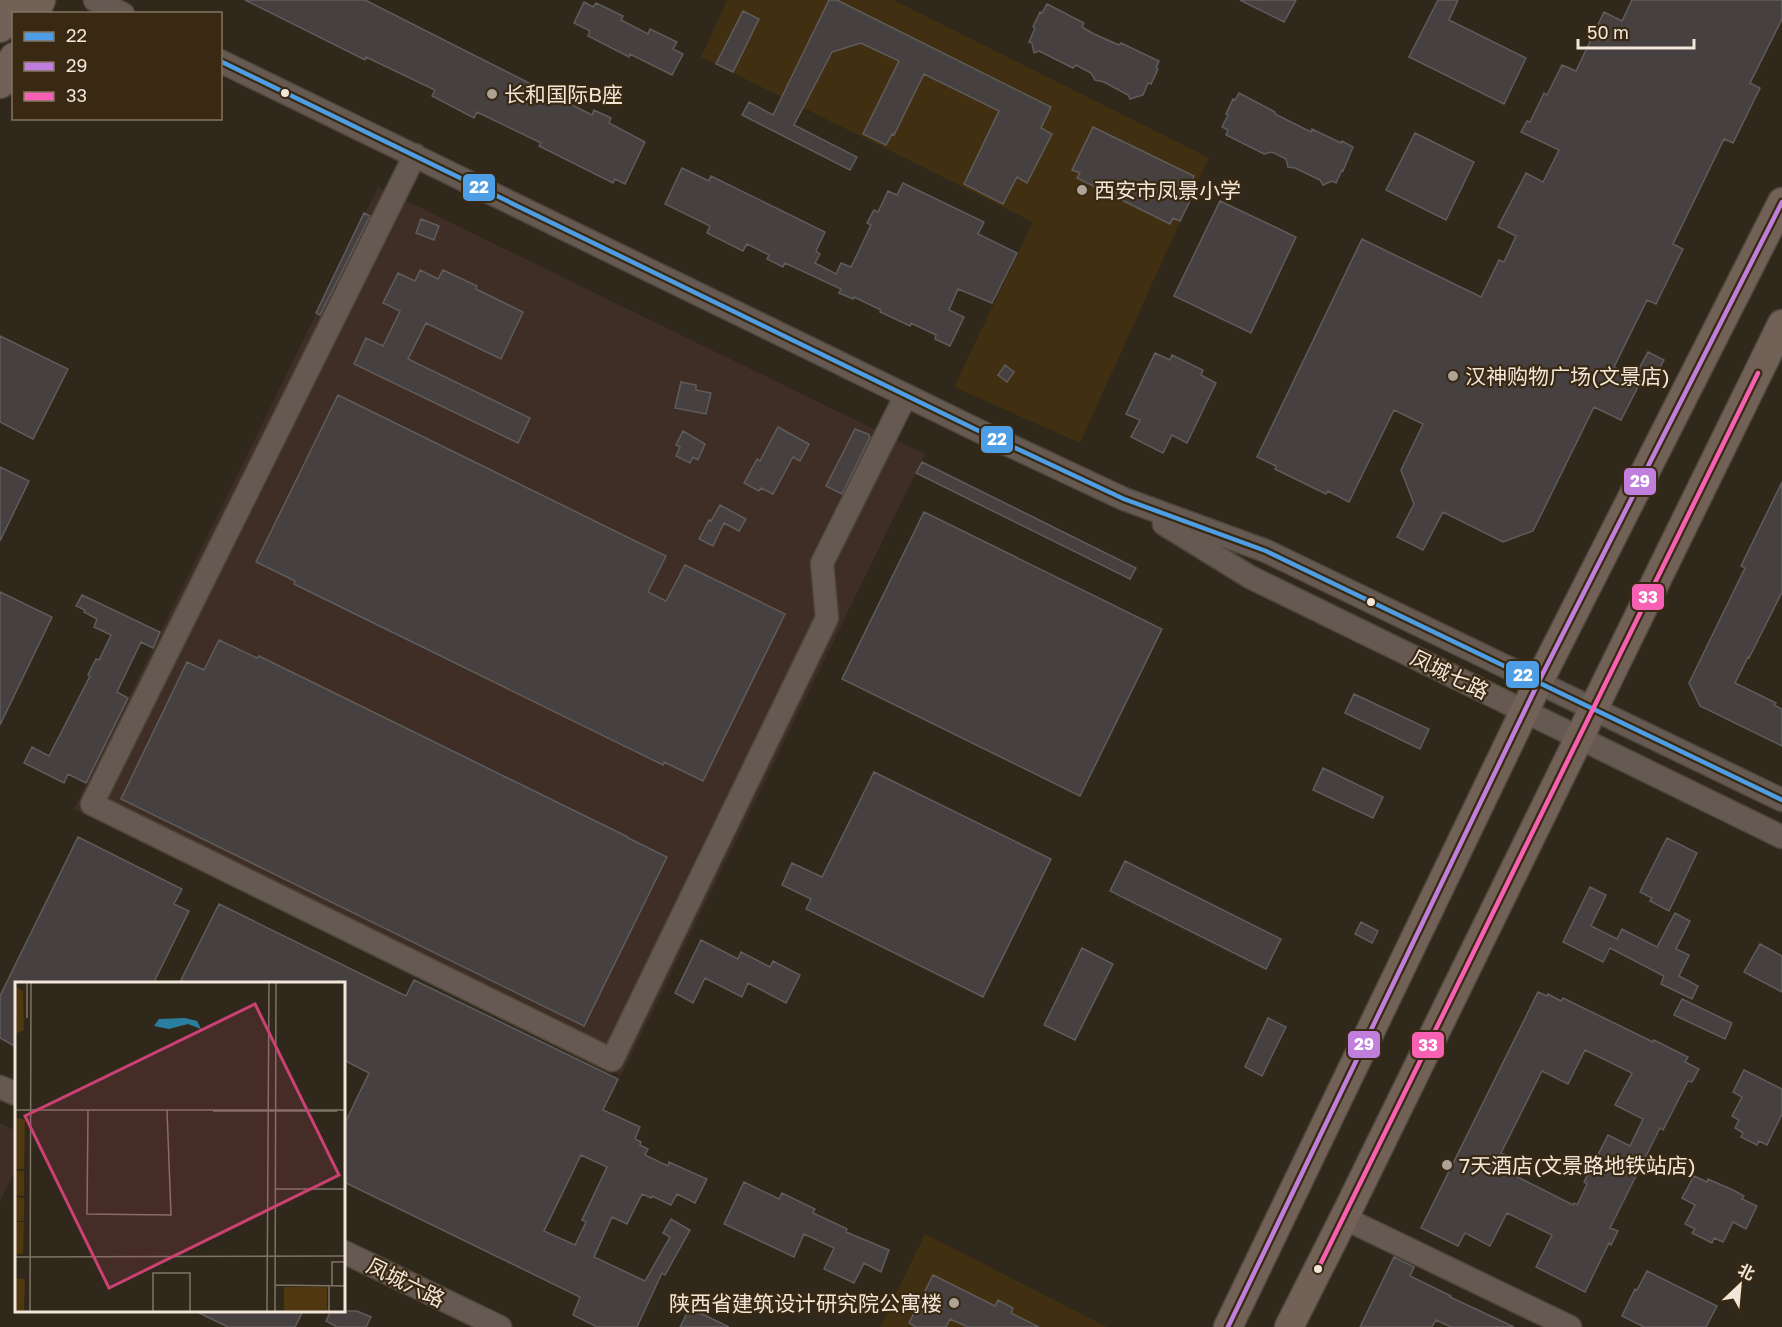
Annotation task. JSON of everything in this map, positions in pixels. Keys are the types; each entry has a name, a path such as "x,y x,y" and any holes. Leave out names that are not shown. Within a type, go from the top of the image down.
{"main road":[{"path":"0,28 14,0"},
{"path":"0,84 12,61"},
{"path":"1228,1327 1524,711 1782,202"},
{"path":"1288,1327 1344,1218 1782,324"}],"street":[{"path":"95,0 119,12"},
{"name":"凤城七路","path":"222,61 977,430 1124,499 1266,551 1782,800"},
{"path":"415,154 92,804 612,1060 827,618 822,563 906,395"},
{"name":"凤城七路","path":"1124,499 1250,577 1782,837"},
{"path":"0,1087 15,1094"},
{"path":"1344,1218 1570,1327"},
{"name":"凤城六路","path":"345,1252 500,1327"}],"shaded area":[{"name":"西安市凤景小学","path":"727,0 893,0 1209,158 1080,443 954,387 1033,222 701,57"},
{"path":"378,187 925,454 621,1076 74,809"},
{"path":"0,1123 15,1130 15,1170 0,1202"},
{"path":"925,1234 1107,1327 880,1327"}],"building":[{"name":"长和国际B座","path":"245,0 365,0 592,115 594,110 611,118 609,123 645,142 625,184 615,179 613,183 539,146 541,143 477,112 474,118 432,96 435,90 366,57 365,60"},
{"path":"829,0 837,0 1051,107 1041,128 1052,134 1027,183 1017,177 1003,204 964,184 999,111 924,74 894,135 892,134 886,145 863,134 899,61 861,43 832,52 794,125 857,157 850,170 742,115 749,102 773,115"},
{"path":"1240,0 1296,0 1284,22"},
{"path":"1438,0 1458,0 1449,20 1526,58 1504,104 1409,57"},
{"path":"1632,0 1782,0 1782,19 1750,83 1760,88 1733,143 1724,139 1673,244 1683,249 1656,304 1647,300 1614,367 1641,381 1621,420 1594,407 1533,531 1503,542 1443,512 1423,550 1397,537 1414,504 1401,470 1423,424 1394,410 1349,502 1328,491 1326,494 1275,469 1276,466 1257,457 1362,239 1481,297 1499,260 1504,262 1516,236 1498,227 1526,173 1543,182 1559,150 1521,132 1527,121 1530,122 1544,93 1547,95 1562,65 1576,71 1604,12 1622,21"},
{"path":"584,2 593,7 596,3 623,16 621,20 648,34 650,29 677,42 673,49 683,54 672,75 588,36 590,31 574,23"},
{"path":"1047,4 1084,23 1082,27 1094,34 1119,45 1121,43 1159,61 1151,84 1148,83 1143,95 1130,99 1128,95 1104,82 1095,80 1091,73 1076,65 1073,68 1039,51 1034,53 1032,43 1029,42 1040,12 1042,13"},
{"path":"743,11 759,19 733,72 716,64"},
{"path":"1239,93 1311,132 1312,129 1353,147 1336,183 1332,181 1323,185 1320,180 1288,167 1286,159 1272,152 1264,154 1226,135 1228,130 1222,127 1228,115 1226,114 1233,99 1235,100"},
{"path":"1093,127 1194,176 1184,195 1191,199 1180,221 1173,218 1170,224 1077,178 1080,173 1072,170"},
{"path":"1415,133 1474,162 1446,220 1386,190"},
{"path":"682,168 709,181 711,176 825,232 816,251 820,254 815,263 836,274 841,263 851,267 871,225 867,223 874,210 878,212 888,191 897,195 903,183 984,222 978,234 1017,253 992,303 958,289 949,310 964,317 950,346 935,339 936,335 911,323 910,326 854,297 853,299 839,293 841,289 785,263 783,267 767,259 769,255 747,244 743,251 707,233 710,226 665,204"},
{"path":"1220,201 1296,237 1251,333 1174,296"},
{"path":"364,213 370,216 320,315 316,313"},
{"path":"421,219 439,226 434,240 416,233"},
{"path":"420,270 438,279 443,270 523,312 501,359 426,323 408,359 530,418 518,443 354,364 366,338 383,346 400,311 383,303 398,273 415,281"},
{"path":"0,336 68,369 33,439 0,422"},
{"path":"1648,352 1664,360 1652,382 1636,374"},
{"path":"1155,353 1170,360 1172,355 1203,370 1201,375 1216,383 1187,443 1172,435 1163,453 1131,437 1140,420 1126,414"},
{"path":"1005,365 1014,372 1007,382 998,375"},
{"path":"681,382 696,385 696,390 711,393 706,414 675,408"},
{"path":"338,395 666,556 648,592 666,601 685,565 785,614 703,781 664,762 663,765 294,584 295,581 256,562"},
{"path":"778,427 809,444 800,461 793,457 773,494 761,488 759,491 744,483 757,459 760,461"},
{"path":"855,429 870,437 842,494 826,486"},
{"path":"683,431 705,444 698,460 693,457 690,463 676,456 680,447 676,445"},
{"path":"922,462 1136,568 1130,579 916,473"},
{"path":"0,467 29,481 0,541"},
{"path":"1782,482 1782,592 1735,683 1776,703 1774,705 1782,709 1782,746 1700,706 1689,683 1745,568 1741,566"},
{"path":"720,505 746,519 739,531 724,523 713,546 699,539"},
{"path":"924,512 1162,629 1080,796 842,679"},
{"path":"0,592 52,617 0,725"},
{"path":"82,595 160,632 153,648 141,642 117,692 128,698 86,783 68,774 64,783 24,763 32,747 49,756 90,676 88,675 96,659 99,660 111,635 94,627 97,619 76,606"},
{"path":"219,640 257,658 259,656 667,857 584,1026 121,799 187,662 204,670"},
{"path":"1354,694 1429,729 1420,749 1345,713"},
{"path":"1323,768 1383,797 1373,818 1313,790"},
{"path":"874,772 1051,859 983,997 806,909 811,899 782,885 792,863 822,877"},
{"path":"78,837 182,889 174,904 189,911 154,982 15,982 15,1046 0,1038 0,996"},
{"path":"1667,838 1697,853 1669,911 1650,901 1652,898 1640,892"},
{"path":"1125,861 1281,939 1266,969 1110,891"},
{"path":"1590,887 1606,895 1591,926 1617,939 1622,929 1657,947 1675,913 1690,921 1676,949 1689,955 1679,976 1698,986 1692,999 1661,984 1664,976 1610,948 1603,962 1563,942"},
{"path":"219,904 406,996 414,980 618,1079 603,1110 640,1127 635,1139 648,1149 645,1155 668,1166 669,1162 707,1179 695,1203 677,1194 671,1205 642,1194 627,1224 612,1217 594,1257 645,1281 670,1237 663,1233 671,1219 690,1230 665,1275 662,1273 637,1327 597,1327 573,1315 580,1297 345,1182 345,1123 369,1073 345,1061 345,982 184,982 181,980","holes":["581,1155 607,1167 582,1220 586,1222 575,1245 544,1231"]},
{"path":"1361,922 1378,931 1372,943 1355,934"},
{"path":"701,940 738,959 741,952 770,967 773,961 800,975 786,1003 748,983 742,997 705,978 693,1003 675,993"},
{"path":"1760,944 1782,956 1782,992 1744,972"},
{"path":"1082,948 1113,964 1075,1040 1044,1025"},
{"path":"1538,992 1561,1001 1563,998 1653,1042 1654,1040 1688,1057 1685,1062 1699,1069 1692,1082 1688,1081 1663,1130 1660,1128 1610,1228 1618,1231 1611,1245 1609,1243 1585,1292 1536,1267 1552,1235 1507,1213 1490,1246 1465,1233 1458,1246 1421,1228","holes":["1585,1050 1632,1073 1615,1105 1643,1119 1630,1146 1608,1135 1584,1182 1587,1184 1577,1205 1502,1169 1508,1156 1501,1153 1542,1071 1568,1084"]},
{"path":"1682,999 1732,1023 1725,1039 1674,1015"},
{"path":"1268,1018 1286,1027 1262,1076 1245,1067"},
{"path":"1744,1070 1782,1089 1782,1114 1767,1145 1759,1141 1757,1145 1741,1137 1743,1133 1735,1128 1739,1120 1732,1116 1742,1097 1733,1092"},
{"path":"1694,1176 1707,1182 1708,1179 1733,1190 1744,1196 1742,1199 1757,1206 1746,1229 1733,1222 1723,1242 1714,1238 1712,1243 1692,1233 1695,1229 1685,1224 1695,1205 1682,1198"},
{"path":"744,1182 779,1199 782,1193 815,1209 813,1213 847,1229 846,1232 889,1250 881,1272 864,1263 854,1283 824,1269 834,1248 804,1234 794,1257 724,1224"},
{"path":"1394,1257 1414,1267 1410,1276 1514,1327 1451,1327 1436,1320 1432,1327 1360,1327"},
{"path":"1647,1271 1717,1306 1706,1327 1644,1327 1622,1316"},
{"name":"陕西省建筑设计研究院公寓楼","path":"933,1275 995,1306 998,1300 1013,1308 1011,1313 1039,1327 968,1327 950,1319 946,1327 916,1327 909,1323"},
{"path":"357,1311 371,1317 366,1327 337,1327 326,1321 330,1312"},
{"path":"688,1311 694,1314 696,1311 729,1327 680,1327"},
{"path":"197,1312 302,1312 295,1327 228,1327"}],"transit line":[{"name":"22","path":"222,62 977,430 1124,499 1266,551 1782,800"},
{"name":"29","path":"1228,1327 1538,683 1782,202"},
{"name":"33","path":"1318,1269 1758,373"}],"place":[{"name":"长和国际B座","path":"492,94"},
{"name":"西安市凤景小学","path":"1082,190"},
{"name":"汉神购物广场(文景店)","path":"1453,376"},
{"name":"7天酒店(文景路地铁站店)","path":"1447,1165"},
{"name":"陕西省建筑设计研究院公寓楼","path":"954,1303"}]}
